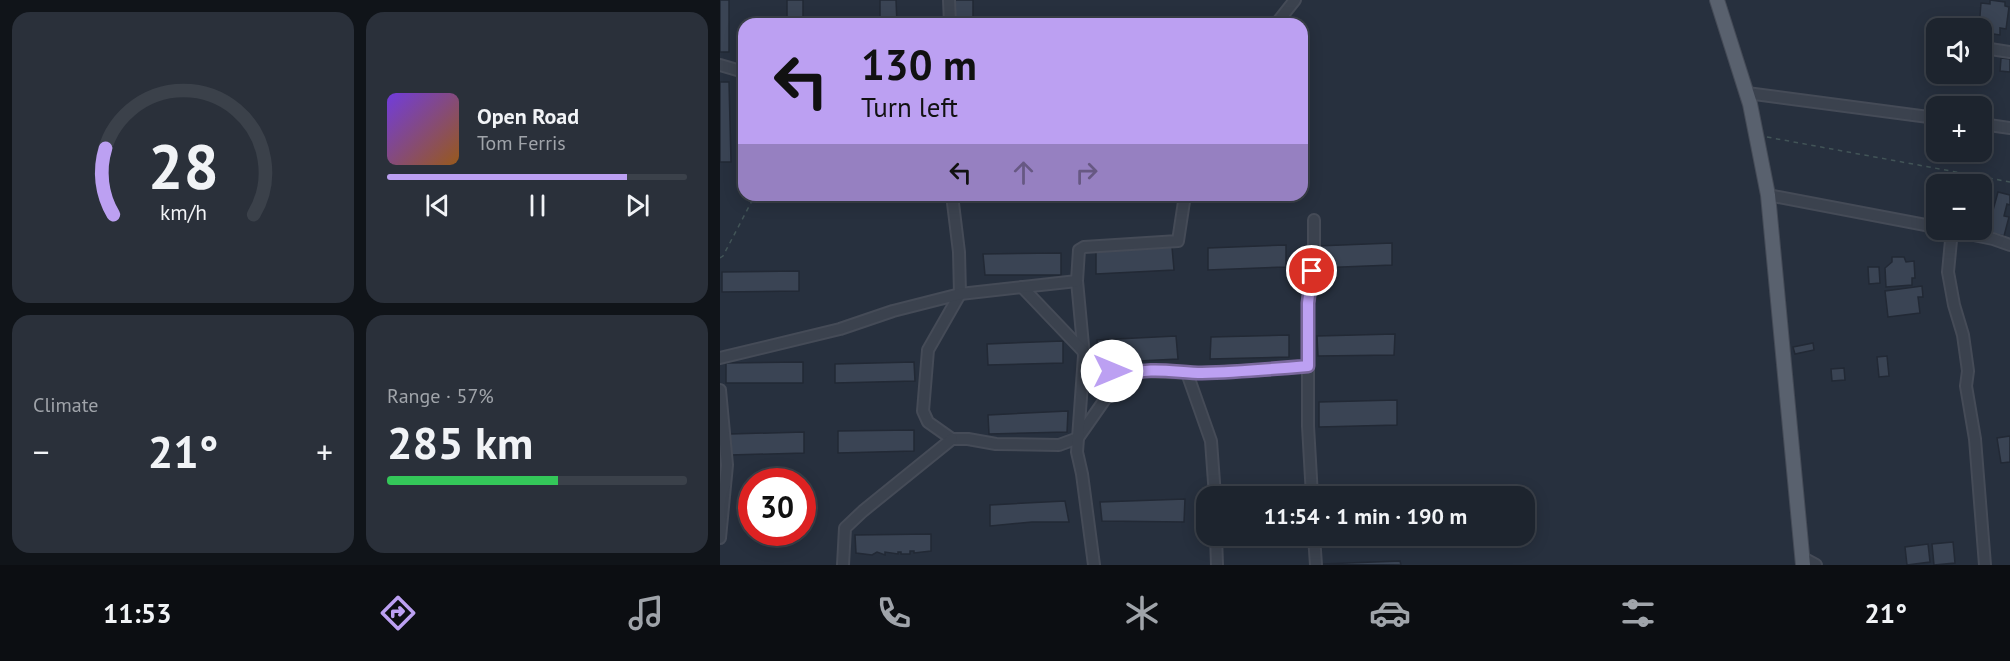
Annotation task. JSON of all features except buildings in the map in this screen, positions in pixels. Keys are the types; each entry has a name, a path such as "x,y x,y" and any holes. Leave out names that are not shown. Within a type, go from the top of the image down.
{"main road":[{"path":"1717,0 1758,135 1768,195 1803,562"}],"street":[{"path":"949,0 950,18"},
{"path":"1281,18 1295,0"},
{"path":"1992,49 2010,52"},
{"path":"720,65 738,70"},
{"path":"1747,93 1926,117"},
{"path":"1992,125 2010,128"},
{"path":"1768,195 1926,225"},
{"path":"953,201 959,252 960,294 928,350 923,411 928,422 952,439 968,439 996,444 1059,445 1078,438 1108,395 1125,377 1135,371 1187,373 1308,366"},
{"path":"1094,565 1077,452 1083,351 1077,281 1079,250 1084,247 1178,241 1184,201"},
{"path":"1311,486 1308,426 1308,303 1314,255 1314,220"},
{"path":"1992,239 2010,245"},
{"path":"1950,240 1948,272 1963,335 1968,371 1966,386 1975,439 1985,565"},
{"path":"720,358 840,329 893,311 960,294 1077,281"},
{"path":"1022,287 1099,365 1125,377"},
{"path":"1187,373 1211,441 1214,486"},
{"path":"720,390 727,465 720,538"},
{"path":"843,565 845,528 879,497 952,439"},
{"path":"1216,546 1217,565"},
{"path":"1315,546 1316,565"},
{"path":"1803,562 1816,565"}],"path":[{"path":"1758,135 2010,182"},
{"path":"720,258 752,201"}],"route":[{"path":"1112,371 1125,377 1135,371 1199,373 1308,366 1308,303 1312,271"}]}
